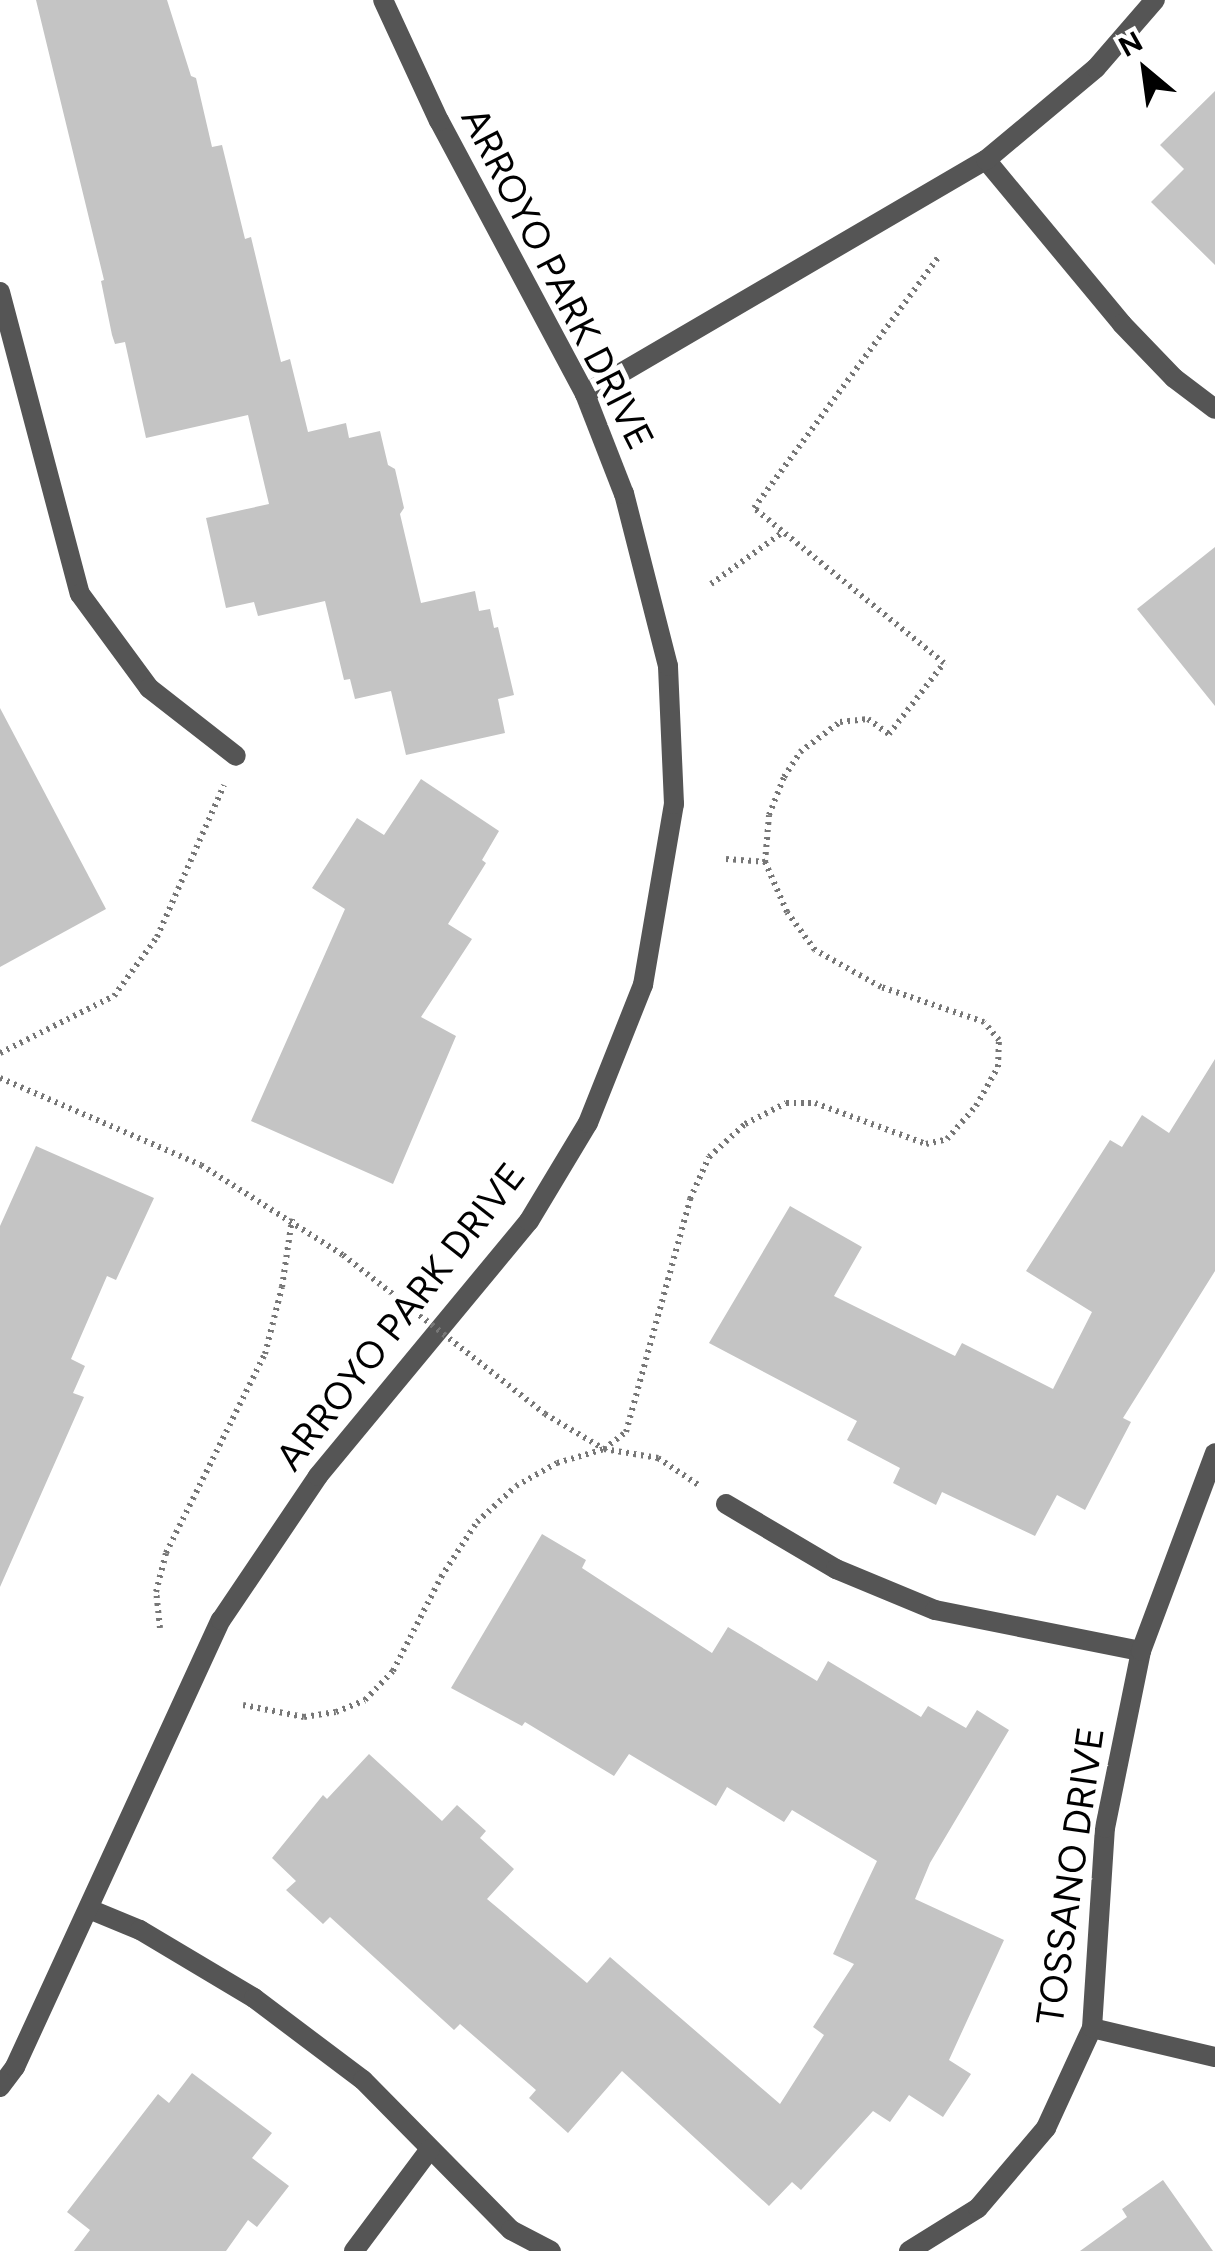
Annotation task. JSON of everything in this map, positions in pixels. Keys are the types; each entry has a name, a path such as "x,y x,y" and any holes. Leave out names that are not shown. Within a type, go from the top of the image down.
{"street":[{"name":"ARROYO PARK DRIVE","path":"0,2087 15,2067 221,1620 318,1476 529,1221 588,1123 643,985 674,804 668,666 624,494 585,394 439,121 383,0"},
{"path":"585,394 986,160 1096,68 1155,0"},
{"path":"986,160 1122,324 1174,378 1215,409"},
{"path":"0,292 80,594 150,688 236,756"},
{"name":"TOSSANO DRIVE","path":"909,2251 978,2208 1046,2128 1092,2028 1106,1828 1142,1651 1215,1452"},
{"path":"726,1504 836,1569 936,1610 1142,1651"},
{"path":"89,1909 140,1930 254,1998 364,2080 511,2230 551,2251"},
{"path":"1092,2028 1215,2057"},
{"path":"354,2251 430,2150"}],"path":[{"path":"243,1705 304,1717 336,1712 365,1700 393,1672 441,1576 476,1522 516,1486 556,1463 604,1449 626,1432 690,1198 709,1157 745,1124 786,1103 815,1103 926,1144 947,1139 976,1106 998,1067 999,1040 984,1022 881,988 814,950 787,912 765,862 769,814 784,777 800,752 840,722 868,719 888,734 944,662 754,508 940,254"},
{"path":"711,584 784,532"},
{"path":"0,1053 114,996 158,938 236,756"},
{"path":"726,860 765,862"},
{"path":"0,1078 201,1165 292,1219 545,1414 604,1449 658,1458 726,1504"},
{"path":"160,1628 156,1592 166,1553 265,1354 282,1287 292,1219"}],"building":[{"path":"36,0 167,0 191,76 196,78 212,147 222,145 245,239 251,237 281,362 290,359 308,432 346,423 349,438 380,431 388,465 395,469 404,508 400,514 421,603 475,591 479,611 490,609 494,628 498,627 514,695 498,699 505,733 406,755 391,691 355,699 350,679 344,680 325,601 258,616 254,602 226,608 206,518 269,504 248,415 146,438 125,342 115,344 112,335 101,281 104,280"},
{"path":"1215,91 1215,265 1151,202 1184,169 1160,145"},
{"path":"1215,547 1215,706 1137,609"},
{"path":"0,708 106,909 0,967"},
{"path":"421,779 499,831 482,860 486,863 448,924 472,939 421,1017 456,1036 393,1184 251,1121 345,909 312,888 357,818 384,835"},
{"path":"1215,1059 1215,1271 1123,1418 1131,1422 1085,1510 1057,1495 1035,1536 942,1492 936,1505 893,1483 900,1468 847,1440 857,1421 709,1343 790,1206 862,1247 834,1296 955,1356 962,1343 1053,1389 1092,1312 1026,1271 1110,1140 1122,1147 1142,1115 1169,1133"},
{"path":"36,1146 154,1198 116,1280 107,1276 71,1359 85,1366 73,1393 84,1397 0,1587 0,1226"},
{"path":"542,1534 586,1560 582,1568 712,1653 728,1627 817,1681 828,1661 921,1717 928,1706 966,1728 977,1710 1009,1730 930,1863 915,1899 1004,1940 949,2060 971,2074 943,2117 909,2095 890,2122 873,2111 801,2190 792,2182 769,2206 622,2071 568,2133 529,2098 536,2090 460,2024 454,2030 330,1917 323,1924 286,1890 296,1881 272,1858 323,1795 327,1799 369,1754 442,1821 457,1805 486,1831 480,1838 514,1869 487,1899 587,1983 610,1957 780,2104 824,2035 813,2027 854,1964 833,1954 877,1861 792,1810 784,1822 727,1787 716,1806 629,1754 614,1776 525,1722 522,1726 451,1688"},
{"path":"192,2073 272,2133 252,2158 289,2186 257,2227 248,2220 226,2251 74,2251 90,2230 67,2212 158,2094 169,2103"},
{"path":"1163,2180 1213,2251 1080,2251 1127,2217 1122,2209"}]}
